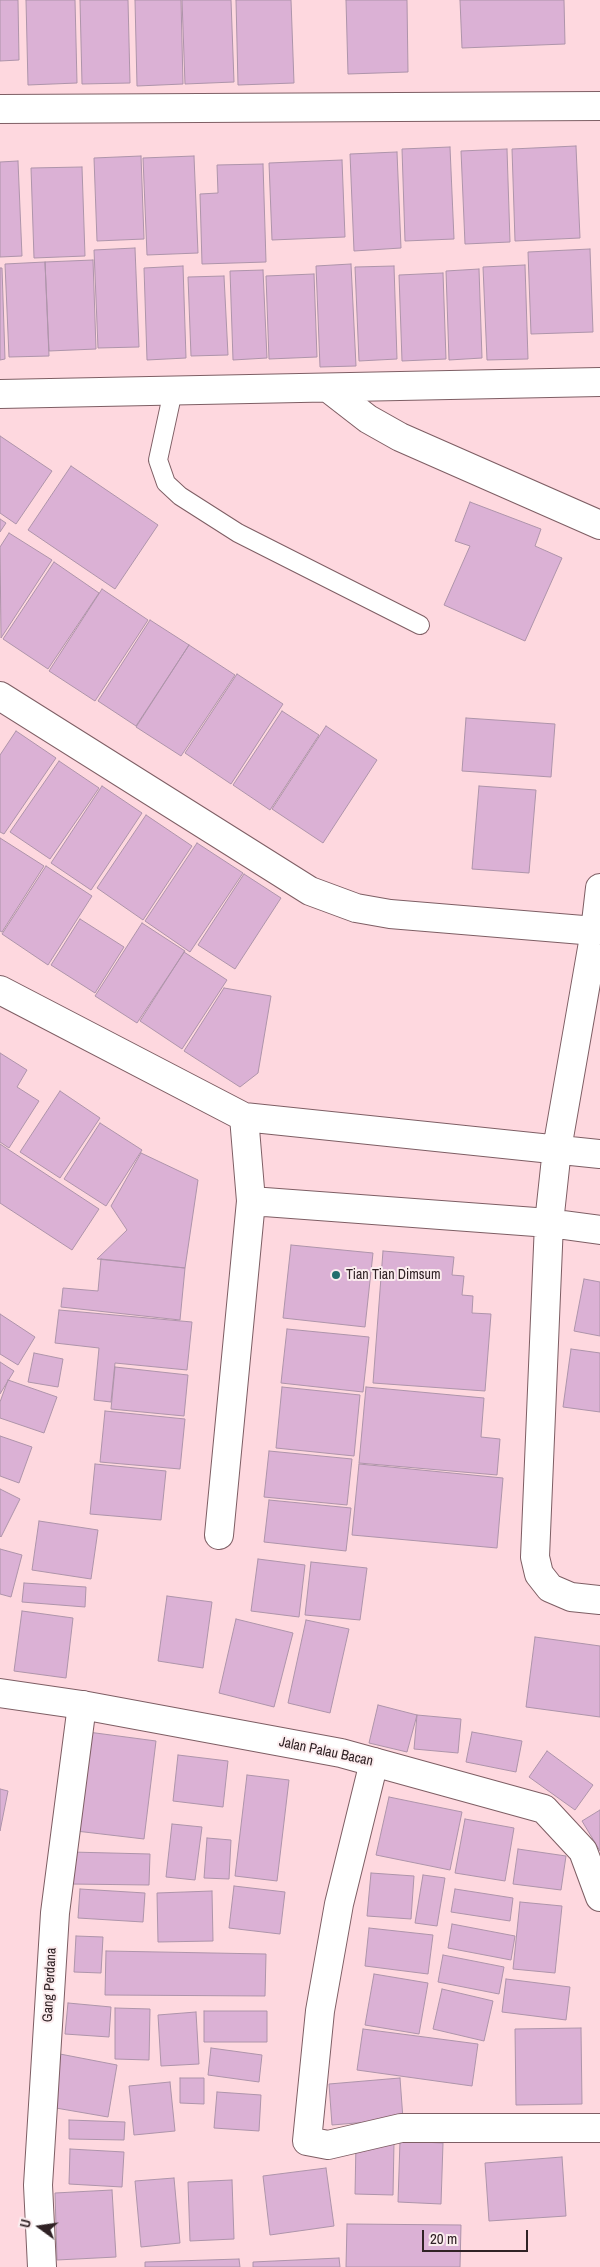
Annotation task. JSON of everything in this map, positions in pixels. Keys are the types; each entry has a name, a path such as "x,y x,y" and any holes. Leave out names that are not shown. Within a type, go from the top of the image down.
{"street":[{"path":"0,109 600,106"},
{"path":"0,394 600,382"},
{"path":"328,388 368,419 400,436 600,524"},
{"path":"0,696 310,891 356,908 390,914 595,931"},
{"path":"600,888 595,931 557,1149 549,1223 535,1557 538,1574 550,1588 571,1596 600,1600"},
{"path":"0,990 244,1116 600,1154"},
{"path":"219,1535 251,1201 244,1116"},
{"path":"251,1201 549,1223 600,1230"},
{"name":"Jalan Palau Bacan","path":"0,1693 82,1705 341,1753 544,1809 583,1851 600,1897"},
{"name":"Gang Perdana","path":"42,2267 38,2185 55,1914 82,1705"},
{"path":"374,1762 339,1904 320,2011 307,2141 328,2145 400,2128 600,2128"}],"lane":[{"path":"173,391 158,460 166,483 238,533 420,625"}],"building":[{"path":"0,0 18,0 19,60 0,61"},
{"path":"26,0 75,0 77,83 28,85"},
{"path":"80,0 128,0 130,83 82,84"},
{"path":"135,0 181,0 183,84 137,86"},
{"path":"182,0 231,0 234,82 185,84"},
{"path":"236,0 291,0 294,83 238,85"},
{"path":"346,0 407,0 408,72 348,74"},
{"path":"460,0 564,0 565,44 462,48"},
{"path":"576,146 580,238 515,241 512,149"},
{"path":"450,147 454,239 405,241 402,149"},
{"path":"507,149 510,242 465,244 461,151"},
{"path":"397,152 401,248 354,251 350,154"},
{"path":"141,156 144,239 97,241 94,158"},
{"path":"194,156 198,253 147,255 143,158"},
{"path":"342,160 345,237 272,240 269,163"},
{"path":"18,161 22,256 0,257 0,162"},
{"path":"263,164 266,262 202,264 200,194 218,193 217,165"},
{"path":"82,167 85,256 34,258 31,168"},
{"path":"135,248 139,347 98,348 94,250"},
{"path":"590,249 593,332 531,334 528,252"},
{"path":"93,260 96,349 49,351 45,262"},
{"path":"45,262 49,356 9,357 5,264"},
{"path":"351,264 356,366 320,367 316,266"},
{"path":"525,265 528,359 487,360 483,267"},
{"path":"183,266 186,358 147,360 144,268"},
{"path":"394,266 397,359 359,361 355,267"},
{"path":"0,268 2,268 5,359 0,360"},
{"path":"479,269 482,358 449,360 446,271"},
{"path":"263,270 267,358 233,360 230,271"},
{"path":"443,273 446,359 402,361 399,275"},
{"path":"314,274 317,357 269,359 266,276"},
{"path":"224,276 228,355 191,356 188,277"},
{"path":"0,436 52,471 16,524 0,513"},
{"path":"71,466 158,525 115,589 28,530"},
{"path":"470,502 541,529 535,546 562,558 525,641 444,605 470,546 455,541"},
{"path":"0,519 6,523 0,532"},
{"path":"9,533 52,560 1,638 0,547"},
{"path":"54,562 99,593 48,669 3,639"},
{"path":"102,589 148,620 95,701 49,671"},
{"path":"150,620 189,645 136,726 98,701"},
{"path":"189,645 235,675 181,756 136,727"},
{"path":"237,674 283,704 231,784 185,753"},
{"path":"282,711 319,735 270,810 233,785"},
{"path":"466,718 555,724 551,777 462,771"},
{"path":"326,726 377,760 323,843 272,809"},
{"path":"16,731 56,758 4,834 0,832 0,755"},
{"path":"59,761 99,788 50,859 10,832"},
{"path":"102,786 142,813 91,890 51,863"},
{"path":"479,786 536,790 529,873 472,869"},
{"path":"146,815 192,846 143,920 97,888"},
{"path":"0,838 44,866 2,932 0,931"},
{"path":"197,843 243,873 190,952 145,921"},
{"path":"46,866 92,896 48,965 2,934"},
{"path":"244,874 281,898 235,969 198,945"},
{"path":"80,919 124,947 95,993 51,965"},
{"path":"142,923 185,951 137,1023 95,996"},
{"path":"184,952 227,980 182,1049 140,1021"},
{"path":"224,988 271,996 258,1073 240,1087 184,1051"},
{"path":"0,1053 27,1070 17,1087 39,1101 9,1148 0,1142"},
{"path":"60,1091 100,1118 60,1178 20,1152"},
{"path":"100,1123 142,1150 106,1206 64,1179"},
{"path":"0,1144 99,1209 72,1250 0,1203"},
{"path":"141,1153 198,1180 185,1268 97,1259 127,1230 111,1206"},
{"path":"291,1245 373,1253 365,1327 283,1318"},
{"path":"383,1251 454,1257 452,1275 464,1276 462,1295 473,1296 472,1313 491,1314 485,1391 373,1383"},
{"path":"101,1259 185,1268 180,1320 61,1307 63,1288 98,1291"},
{"path":"584,1279 600,1282 600,1336 574,1331"},
{"path":"59,1310 192,1322 187,1370 115,1363 111,1402 94,1400 99,1348 55,1343"},
{"path":"0,1314 35,1337 18,1365 0,1354"},
{"path":"287,1329 369,1337 363,1392 281,1383"},
{"path":"571,1349 600,1353 600,1412 563,1407"},
{"path":"34,1353 63,1359 58,1387 28,1382"},
{"path":"0,1362 14,1371 0,1394"},
{"path":"115,1367 188,1375 184,1416 111,1409"},
{"path":"8,1380 57,1397 44,1433 0,1418 0,1402"},
{"path":"282,1387 360,1395 354,1456 276,1448"},
{"path":"366,1387 484,1398 481,1437 500,1439 497,1475 359,1463"},
{"path":"105,1411 185,1419 180,1469 100,1462"},
{"path":"0,1436 32,1447 19,1483 0,1476"},
{"path":"269,1451 352,1459 347,1505 264,1497"},
{"path":"95,1464 166,1471 161,1520 90,1514"},
{"path":"359,1464 503,1478 497,1548 352,1535"},
{"path":"0,1489 20,1499 1,1537 0,1536"},
{"path":"269,1500 351,1508 346,1551 264,1542"},
{"path":"39,1521 98,1530 91,1579 32,1570"},
{"path":"0,1549 22,1555 11,1597 0,1594"},
{"path":"258,1559 305,1565 299,1617 251,1611"},
{"path":"311,1562 367,1568 360,1620 305,1615"},
{"path":"24,1583 86,1587 85,1607 22,1602"},
{"path":"167,1596 212,1602 203,1668 158,1661"},
{"path":"22,1611 73,1618 66,1678 14,1671"},
{"path":"236,1619 293,1633 274,1707 219,1693"},
{"path":"306,1620 349,1629 330,1713 288,1703"},
{"path":"535,1637 600,1646 600,1717 526,1707"},
{"path":"378,1705 417,1715 407,1752 369,1743"},
{"path":"417,1715 461,1719 458,1753 414,1749"},
{"path":"88,1732 156,1741 144,1839 76,1831"},
{"path":"472,1732 522,1741 516,1772 466,1762"},
{"path":"547,1751 593,1785 575,1810 529,1777"},
{"path":"178,1755 228,1761 223,1807 173,1801"},
{"path":"247,1775 289,1780 277,1881 235,1876"},
{"path":"0,1789 8,1791 0,1831"},
{"path":"389,1797 462,1812 450,1870 376,1855"},
{"path":"600,1810 600,1851 582,1821"},
{"path":"465,1819 514,1828 505,1881 455,1873"},
{"path":"172,1824 202,1827 195,1880 166,1877"},
{"path":"207,1838 231,1840 229,1879 204,1878"},
{"path":"518,1849 566,1856 561,1890 513,1884"},
{"path":"71,1852 150,1854 149,1885 70,1884"},
{"path":"371,1873 414,1876 411,1919 367,1916"},
{"path":"423,1875 445,1878 437,1926 415,1923"},
{"path":"234,1886 285,1892 280,1934 229,1928"},
{"path":"80,1889 145,1893 143,1922 78,1918"},
{"path":"455,1889 513,1898 510,1921 451,1912"},
{"path":"212,1891 213,1941 158,1942 157,1893"},
{"path":"520,1902 562,1906 555,1973 513,1969"},
{"path":"452,1924 515,1936 511,1960 448,1948"},
{"path":"369,1928 433,1935 428,1974 365,1966"},
{"path":"76,1936 103,1937 101,1973 74,1972"},
{"path":"106,1951 266,1954 265,1996 105,1995"},
{"path":"443,1955 504,1967 499,1994 438,1982"},
{"path":"374,1974 428,1983 419,2034 365,2025"},
{"path":"506,1979 570,1987 566,2020 502,2012"},
{"path":"442,1989 493,2001 484,2041 433,2029"},
{"path":"68,2003 111,2007 109,2037 65,2034"},
{"path":"115,2008 150,2009 149,2060 115,2059"},
{"path":"204,2011 267,2011 267,2042 204,2042"},
{"path":"196,2012 199,2064 161,2066 158,2015"},
{"path":"581,2028 582,2104 516,2105 515,2029"},
{"path":"363,2029 478,2044 472,2086 357,2070"},
{"path":"211,2048 262,2055 259,2082 208,2075"},
{"path":"60,2054 117,2065 108,2117 50,2107"},
{"path":"180,2078 204,2078 204,2104 180,2103"},
{"path":"400,2078 403,2119 332,2125 329,2084"},
{"path":"170,2082 175,2131 134,2135 129,2086"},
{"path":"217,2092 261,2095 259,2131 214,2128"},
{"path":"69,2120 125,2122 124,2140 69,2139"},
{"path":"400,2141 443,2143 441,2204 398,2202"},
{"path":"356,2142 394,2142 393,2195 355,2194"},
{"path":"70,2149 124,2152 122,2187 69,2184"},
{"path":"562,2157 566,2216 489,2221 485,2163"},
{"path":"326,2168 334,2226 270,2235 263,2176"},
{"path":"174,2178 180,2243 141,2247 135,2181"},
{"path":"232,2180 234,2239 190,2241 188,2182"},
{"path":"112,2190 116,2257 57,2260 55,2193"},
{"path":"347,2224 461,2225 460,2267 346,2267"},
{"path":"339,2258 340,2267 253,2267 253,2262"},
{"path":"239,2259 240,2267 145,2267 145,2262"}],"place":[{"name":"Tian Tian Dimsum","path":"336,1275"}]}
